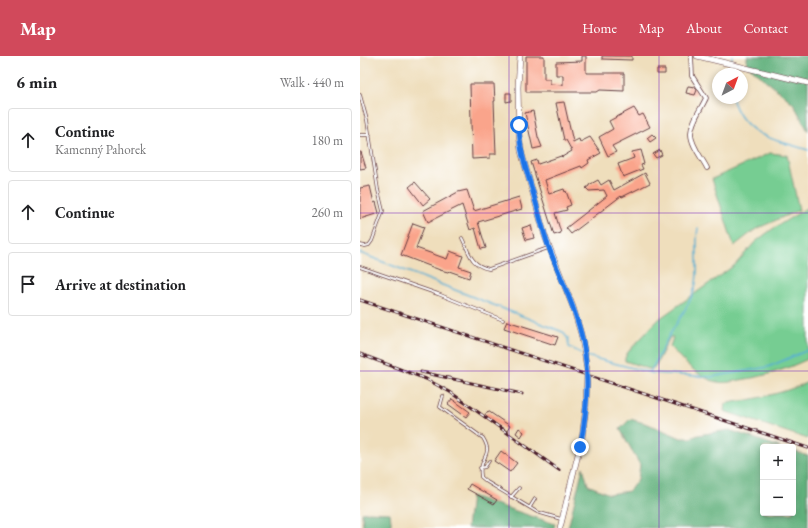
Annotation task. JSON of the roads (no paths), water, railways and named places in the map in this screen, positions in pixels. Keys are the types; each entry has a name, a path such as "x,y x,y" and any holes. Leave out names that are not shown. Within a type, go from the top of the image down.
{"street":[{"path":"520,56 518,88 520,146 540,221 552,256 573,307 581,334 587,370 586,406 582,438 560,528"},
{"path":"691,56 692,76 706,98 692,126 691,134 693,143 708,168"},
{"path":"697,56 808,83"}],"lane":[{"path":"360,95 370,135 378,190 383,211 371,243 365,246 360,245"},
{"path":"360,135 370,135"},
{"path":"462,238 474,263 489,269 549,247"},
{"path":"360,267 438,294 503,320"},
{"path":"443,396 440,407 483,438 486,444 488,452 480,468 481,477 537,512 562,519"},
{"path":"480,468 485,467 488,461"},
{"path":"511,497 519,488"},
{"path":"530,508 535,499"}],"waterway":[{"path":"731,62 732,56"},
{"path":"734,104 744,121 752,129 772,139 808,150"},
{"path":"650,372 692,296 697,276 698,228"},
{"path":"360,253 563,332 568,339 569,347 583,354"},
{"path":"586,356 652,373 711,377 768,367 808,350"}],"railway":[{"path":"360,300 808,448"},
{"path":"360,354 426,379 450,392 559,470"},
{"path":"421,372 522,394"}]}
